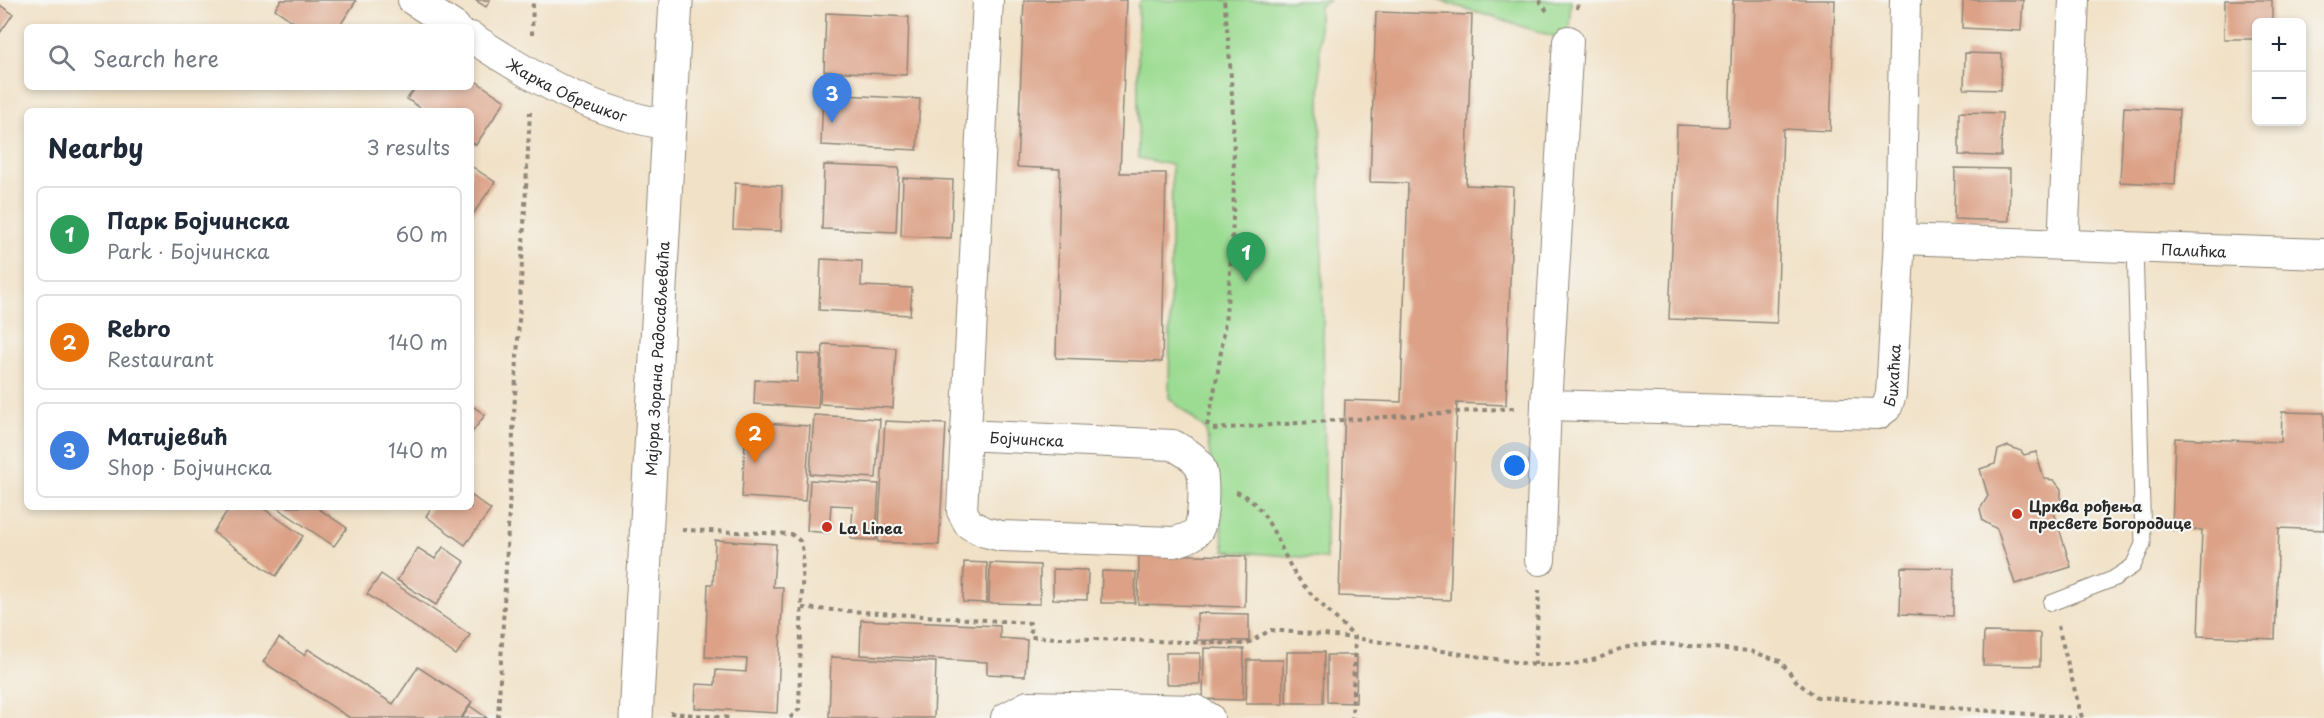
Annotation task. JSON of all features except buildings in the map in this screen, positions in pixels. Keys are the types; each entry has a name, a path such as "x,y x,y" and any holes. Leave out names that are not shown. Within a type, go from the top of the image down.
{"main road":[{"name":"Мајора Зорана Радосављевића","path":"636,714 676,0"}],"street":[{"path":"413,0 450,24"},
{"path":"965,435 988,0"},
{"name":"Бихаћка","path":"1546,405 1878,414 1887,407 1891,394 1900,239 1905,0"},
{"path":"2063,245 2074,0"},
{"name":"Жарка Обрешког","path":"474,40 531,76 592,106 628,117 670,125"},
{"path":"1540,560 1546,405 1568,41"},
{"name":"Палићка","path":"1900,239 2324,254"},
{"name":"Бојчинска","path":"965,435 1173,445 1194,458 1201,469 1202,520 1198,530 1188,538 1173,542 1001,536 985,532 969,524 962,511 965,435"},
{"path":"1006,718 1028,706 1195,710 1209,718"}],"lane":[{"path":"2051,603 2113,579 2133,566 2143,544 2135,246"}],"path":[{"path":"1224,0 1233,74 1232,248 1220,369 1206,430 1546,405"},
{"path":"498,718 531,76"},
{"path":"1203,483 1245,495 1263,516 1294,572 1323,607 1355,638 1352,718"},
{"path":"645,528 791,534 800,541 803,551 799,709 790,718"},
{"path":"1535,665 1540,560"},
{"path":"2051,603 2082,718"},
{"path":"802,608 1030,623 1032,637 1246,645 1271,630 1355,638 1535,665 1569,665 1598,659 1622,648 1652,643 1750,651 1780,661 1798,683 1817,698 2077,718"},
{"path":"636,714 732,718"}],"green space":[{"path":"1143,0 1329,0 1319,7 1326,559 1225,551 1206,430 1169,398 1172,165 1138,158 1138,4"},
{"path":"1438,0 1571,0 1568,41"}],"place":[{"name":"Матијевић","path":"832,123"},
{"name":"Парк Бојчинска","path":"1246,282"},
{"name":"Rebro","path":"755,463"},
{"name":"Црква рођења пресвете Богородице","path":"2017,514"},
{"name":"La Linea","path":"827,527"}]}
